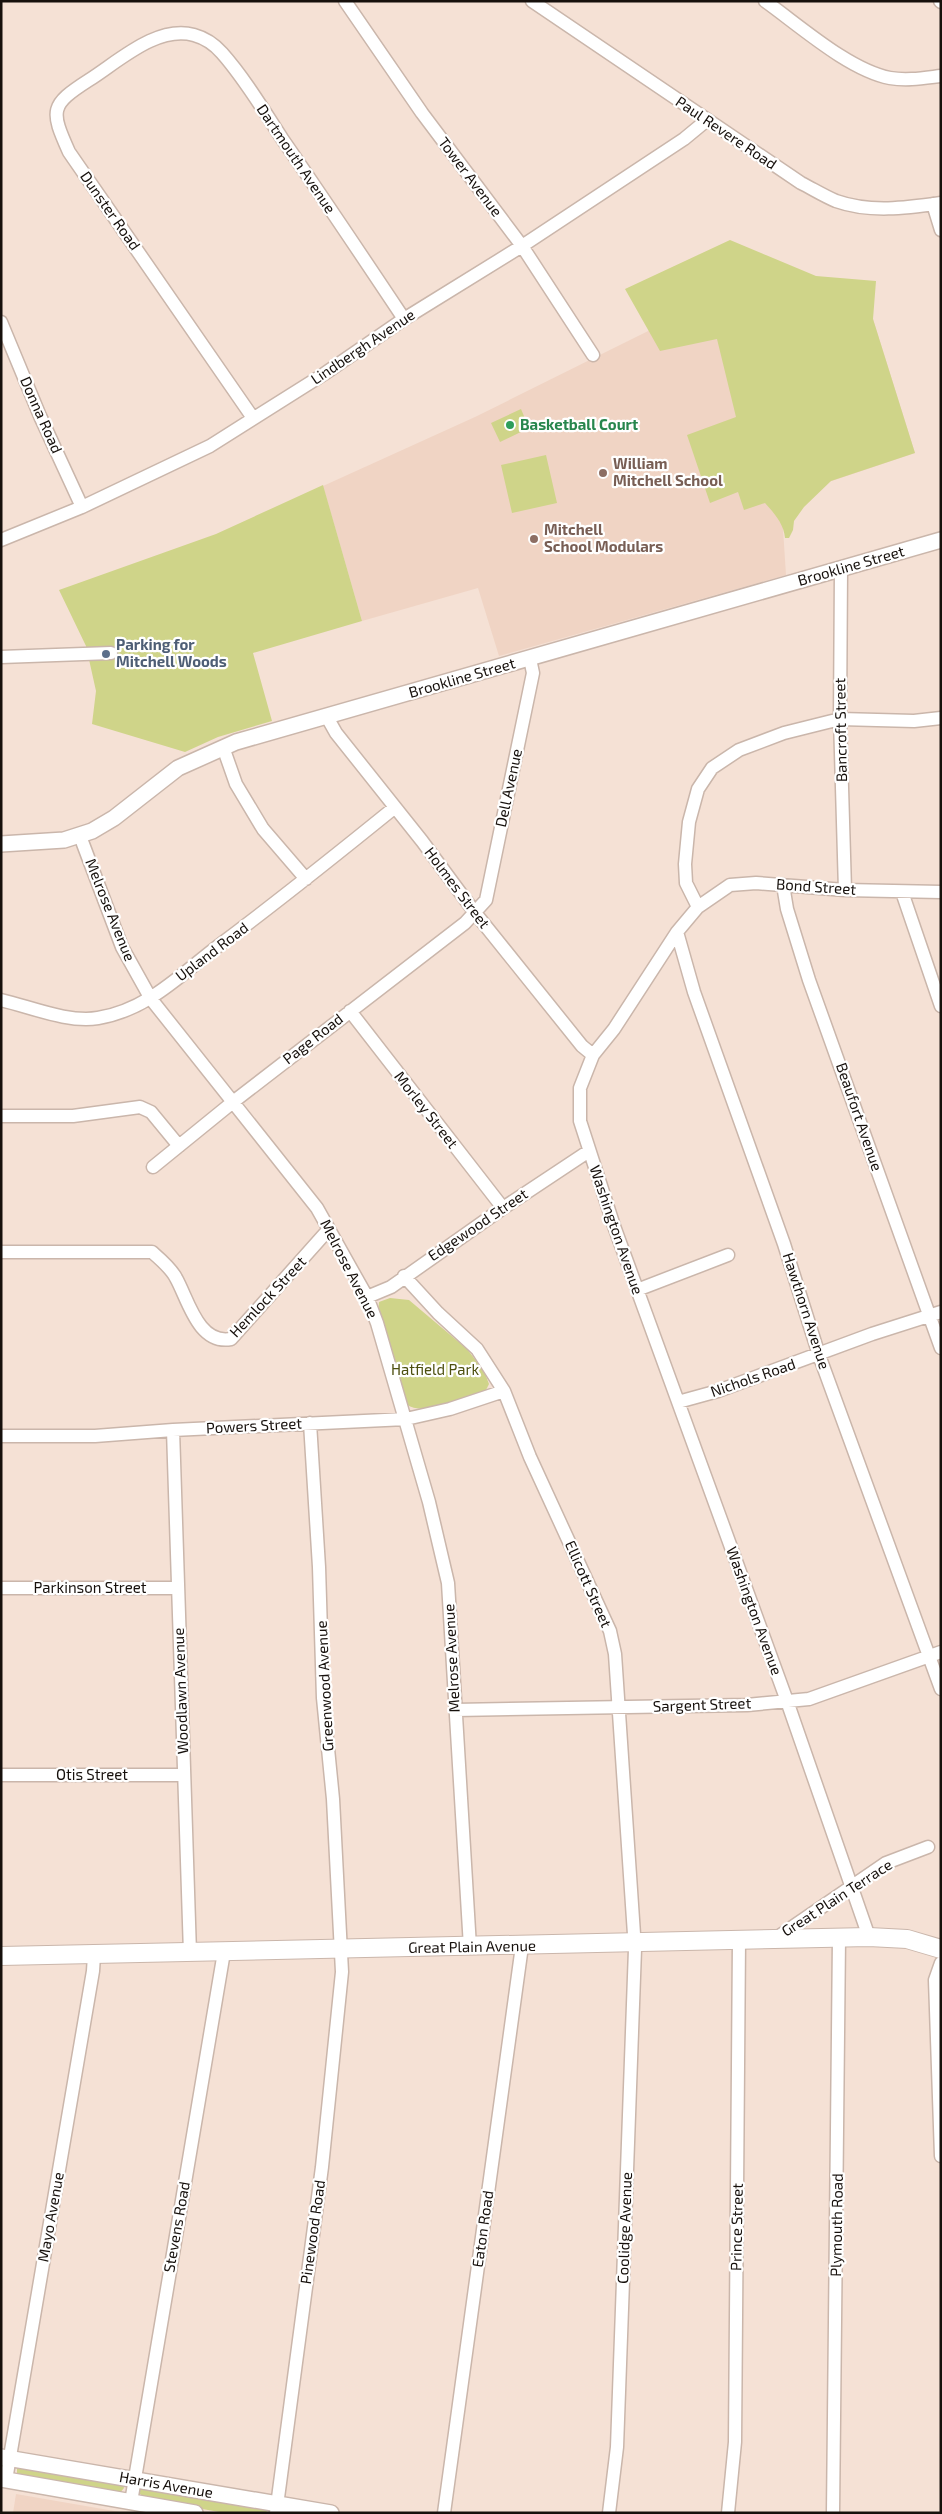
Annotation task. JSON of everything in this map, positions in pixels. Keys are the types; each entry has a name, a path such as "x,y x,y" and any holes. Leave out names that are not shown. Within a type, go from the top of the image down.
{"main road":[{"name":"Great Plain Avenue","path":"1,1956 869,1937 906,1939 941,1949"}],"street":[{"name":"Tower Avenue","path":"345,1 422,113 522,246 592,355"},
{"name":"Paul Revere Road","path":"532,1 801,183 835,200 859,207 885,209 937,204"},
{"path":"765,1 846,59 867,71 900,79 941,76"},
{"name":"Dartmouth Avenue","path":"165,35 195,35 213,44 223,54 404,319"},
{"name":"Dunster Road","path":"165,35 144,44 67,94 56,108 55,122 70,152 253,418"},
{"name":"Lindbergh Avenue","path":"1,540 82,507 210,446 324,374 404,319 522,246 684,139 707,120"},
{"path":"937,204 941,230"},
{"name":"Donna Road","path":"1,322 40,416 82,507"},
{"name":"Brookline Street","path":"1,844 49,842 80,836 114,818 178,768 222,747 941,540"},
{"name":"Bancroft Street","path":"841,569 840,719 845,890"},
{"path":"1,657 111,653"},
{"name":"Dell Avenue","path":"476,914 486,900 533,673 530,658"},
{"name":"Holmes Street","path":"327,716 336,733 422,841 476,914 582,1046 593,1055"},
{"path":"698,907 686,883 685,864 688,830 698,789 712,768 739,750 775,736 840,719 914,721 941,718"},
{"path":"222,747 236,784 263,829 306,879"},
{"name":"Upland Road","path":"1,1000 70,1017 95,1019 122,1013 151,1000 394,808"},
{"name":"Melrose Avenue","path":"80,836 122,947 151,1000 317,1208 367,1297 377,1323 406,1419 447,1575 470,1947"},
{"name":"Bond Street","path":"698,907 730,884 783,884 845,890 941,892"},
{"name":"Beaufort Avenue","path":"783,884 787,909 809,980 936,1314 941,1348"},
{"path":"902,892 941,1006"},
{"name":"Washington Avenue","path":"698,907 677,932 614,1029 593,1055 580,1088 580,1121 637,1290 787,1701 850,1889 869,1937"},
{"name":"Page Road","path":"153,1168 233,1102 476,914"},
{"name":"Hawthorn Avenue","path":"677,932 694,992 784,1244 819,1355 935,1654 941,1689"},
{"name":"Morley Street","path":"350,1011 502,1208"},
{"path":"1,1116 73,1116 140,1106 151,1112 179,1146"},
{"name":"Edgewood Street","path":"367,1297 391,1287 502,1208 589,1151"},
{"name":"Hemlock Street","path":"1,1252 152,1252 176,1276 191,1313 209,1334 222,1341 231,1339 330,1229"},
{"path":"637,1290 728,1255"},
{"name":"Ellicott Street","path":"404,1276 438,1313 477,1349 504,1391 530,1457 610,1632 615,1654 635,1943"},
{"name":"Nichols Road","path":"678,1402 718,1391 872,1334 936,1314"},
{"name":"Powers Street","path":"1,1436 95,1436 310,1422 406,1419 450,1409 504,1391"},
{"name":"Greenwood Avenue","path":"310,1422 319,1567 323,1698 333,1799 341,1950"},
{"name":"Woodlawn Avenue","path":"173,1430 190,1953"},
{"name":"Parkinson Street","path":"1,1588 178,1588"},
{"name":"Sargent Street","path":"455,1710 747,1705 809,1699 935,1654"},
{"name":"Otis Street","path":"1,1775 184,1775"},
{"name":"Great Plain Terrace","path":"775,1939 886,1863 928,1847"},
{"name":"Plymouth Road","path":"833,2513 839,1938"},
{"name":"Prince Street","path":"728,2513 735,2442 739,1940"},
{"name":"Coolidge Avenue","path":"609,2513 617,2447 635,1943"},
{"name":"Eaton Road","path":"444,2513 522,1946"},
{"name":"Pinewood Road","path":"276,2508 322,2167 342,1972 341,1950"},
{"name":"Stevens Road","path":"131,2502 224,1952"},
{"name":"Mayo Avenue","path":"4,2480 5,2458 92,1981 94,1955"},
{"path":"941,1963 935,1980 941,2156"},
{"name":"Harris Avenue","path":"5,2458 135,2479 276,2508 331,2513"},
{"name":"Harris Avenue","path":"4,2480 195,2513"}],"shaded area":[{"name":"William Mitchell School","path":"747,282 873,319 915,453 781,498 786,575 499,656 478,588 362,621 323,486 475,417"},
{"path":"16,2494 126,2513 13,2513"}],"green space":[{"path":"730,240 816,276 876,281 873,319 915,453 831,481 804,507 794,521 793,530 789,538 785,538 781,523 765,503 744,510 738,492 710,503 687,435 736,417 717,339 660,351 625,289"},
{"name":"Basketball Court","path":"521,409 529,428 500,442 491,423"},
{"path":"546,455 557,503 512,513 501,465"},
{"path":"323,485 362,621 253,653 272,721 218,737 185,752 92,724 96,691 86,646 59,590 216,534"},
{"name":"Hatfield Park","path":"390,1298 409,1300 467,1349 484,1371 489,1384 485,1392 434,1408 414,1408 406,1404 378,1312 379,1302"},
{"path":"17,2466 123,2484 124,2488 119,2494 17,2474"},
{"path":"140,2488 266,2509 267,2513 225,2513 146,2499 139,2493"}],"place":[{"name":"Basketball Court","path":"510,425"},
{"name":"William Mitchell School","path":"603,473"},
{"name":"Mitchell School Modulars","path":"534,539"},
{"name":"Parking for Mitchell Woods","path":"106,654"}]}
